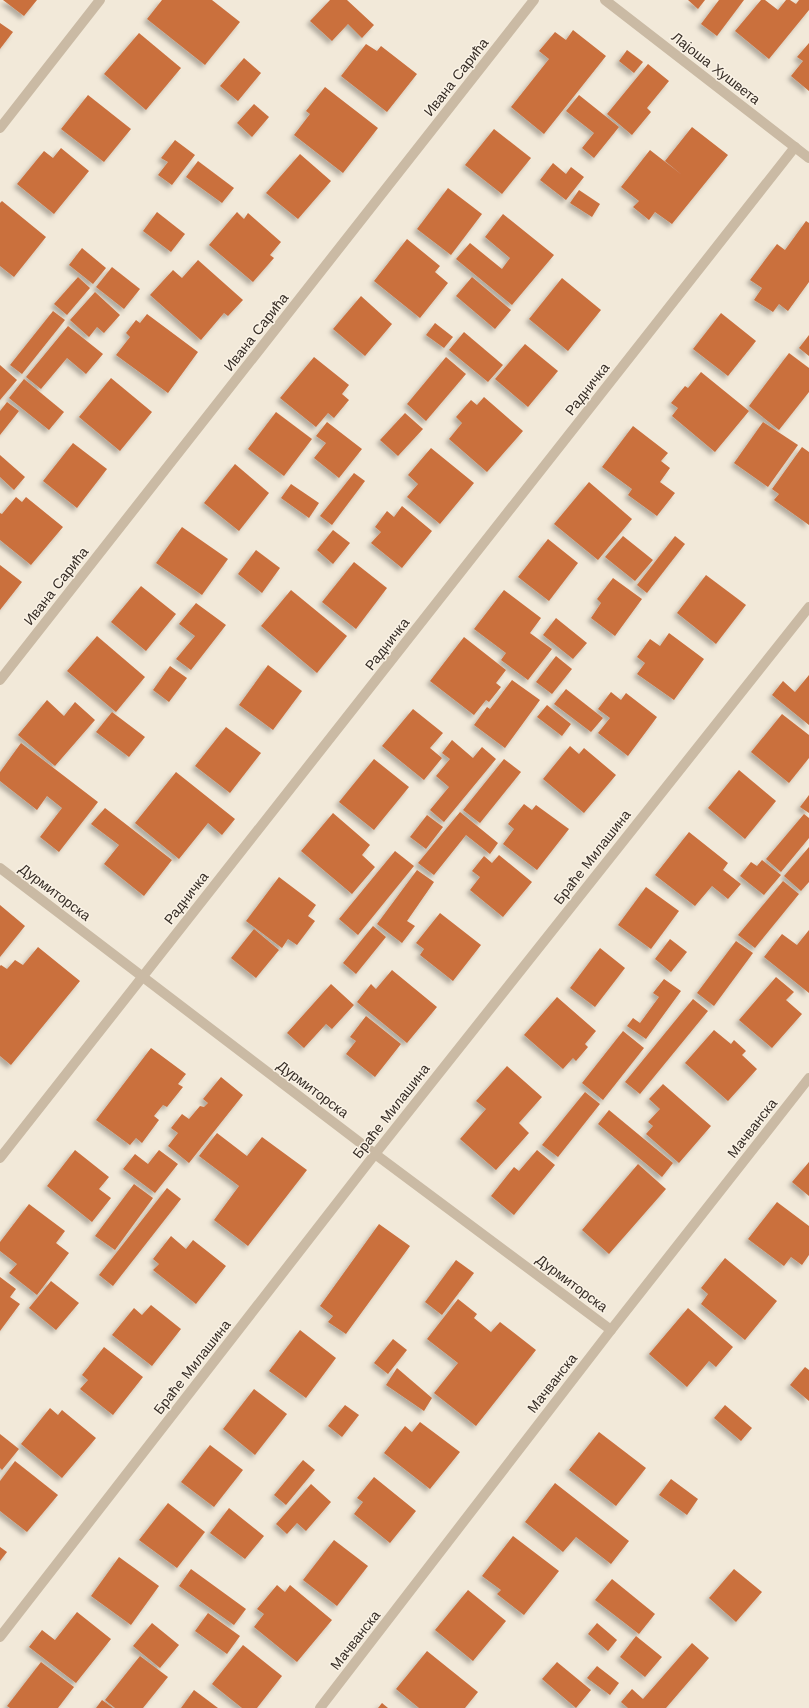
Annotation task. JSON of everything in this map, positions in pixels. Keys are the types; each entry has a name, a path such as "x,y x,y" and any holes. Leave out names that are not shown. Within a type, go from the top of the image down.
{"street":[{"path":"0,128 100,0"},
{"name":"Ивана Сарића","path":"0,680 534,0"},
{"name":"Лајоша Хушвета","path":"605,0 809,158"},
{"name":"Радничка","path":"0,1158 796,147"},
{"name":"Браће Милашина","path":"0,1637 375,1154 809,607"},
{"name":"Дурмиторска","path":"0,868 375,1154 611,1330"},
{"name":"Мачванска","path":"320,1708 611,1330 809,1078"}],"building":[{"path":"3,0 37,0 24,16"},
{"path":"162,0 212,0 240,22 205,65 147,19"},
{"path":"330,0 347,0 374,25 362,38 348,24 332,41 310,21"},
{"path":"688,0 705,0 698,9"},
{"path":"719,0 744,0 717,36 701,24"},
{"path":"761,0 765,0 778,10 786,0 790,0 796,4 799,0 809,0 809,10 769,59 735,31"},
{"path":"0,23 13,32 0,49"},
{"path":"573,30 606,56 544,134 511,107 549,59 539,51 555,32 566,40"},
{"path":"139,33 181,68 146,110 104,74"},
{"path":"809,43 809,91 791,76 803,61 797,57"},
{"path":"366,44 377,51 381,46 417,74 387,112 341,76"},
{"path":"627,50 643,62 634,73 619,61"},
{"path":"244,58 261,73 238,101 220,86"},
{"path":"648,64 669,81 647,108 651,112 632,135 607,114"},
{"path":"325,87 378,128 343,173 294,135 310,114 306,111"},
{"path":"88,95 131,129 104,162 61,129"},
{"path":"579,95 619,127 594,158 582,148 594,133 566,111"},
{"path":"254,104 269,117 252,137 237,123"},
{"path":"692,127 728,155 672,224 655,212 649,220 633,207 639,201 621,187 650,150 682,175 665,161"},
{"path":"494,129 531,158 502,194 465,165"},
{"path":"175,140 195,155 172,185 158,175 168,162 161,158"},
{"path":"61,148 89,171 54,214 17,184 44,151 53,158"},
{"path":"300,154 331,181 298,219 266,193"},
{"path":"198,161 234,188 222,203 186,177"},
{"path":"553,163 566,174 571,167 584,177 566,200 540,180"},
{"path":"448,188 482,214 451,255 417,229"},
{"path":"579,190 600,204 592,217 570,203"},
{"path":"2,201 46,237 14,277 0,266 0,203"},
{"path":"157,212 185,234 171,252 143,231"},
{"path":"237,212 244,219 248,213 281,242 270,255 274,258 253,282 209,245"},
{"path":"503,214 554,255 512,305 456,259 470,243 502,269 510,258 485,237"},
{"path":"806,221 809,223 809,282 788,311 779,304 773,312 754,300 762,288 750,280 777,244 785,250"},
{"path":"407,239 440,266 435,272 448,283 420,318 374,281"},
{"path":"82,248 106,268 93,284 69,265"},
{"path":"198,260 243,300 228,316 224,313 201,340 150,295 173,270 182,278"},
{"path":"112,267 140,289 124,309 96,287"},
{"path":"78,277 90,288 67,315 54,304"},
{"path":"472,277 511,310 495,329 456,296"},
{"path":"562,278 601,310 568,351 529,319"},
{"path":"95,292 120,315 104,333 97,327 89,337 70,320"},
{"path":"361,296 392,324 365,356 333,329"},
{"path":"53,311 65,320 22,374 10,365"},
{"path":"721,313 756,341 728,376 693,349"},
{"path":"147,314 198,352 168,393 116,355 130,337 126,333 136,320 140,323"},
{"path":"435,323 453,337 444,348 426,335"},
{"path":"68,326 103,354 86,374 67,358 41,389 26,377"},
{"path":"464,332 503,365 488,382 449,350"},
{"path":"809,335 809,356 799,348"},
{"path":"525,344 558,371 528,407 495,379"},
{"path":"789,353 809,368 809,392 779,430 749,406"},
{"path":"314,357 349,385 342,394 349,400 334,418 328,413 316,427 280,398"},
{"path":"446,357 466,374 426,421 407,404"},
{"path":"0,365 17,380 0,400"},
{"path":"701,372 749,411 715,452 672,416 678,408 671,403 685,386 688,388"},
{"path":"111,378 152,412 120,451 79,417"},
{"path":"24,379 64,412 49,430 9,398"},
{"path":"484,397 523,431 487,472 449,439 462,423 456,417 471,400 477,405"},
{"path":"7,402 19,411 0,435 0,411"},
{"path":"276,412 312,439 284,476 248,449"},
{"path":"405,413 423,429 398,456 380,440"},
{"path":"327,422 362,449 339,478 314,458 326,443 316,436"},
{"path":"763,422 798,445 768,487 734,463"},
{"path":"633,426 668,453 661,461 670,468 660,482 675,493 657,516 628,495 632,489 602,467"},
{"path":"73,443 107,469 77,508 43,481"},
{"path":"802,447 809,452 809,525 774,500 779,494 772,489"},
{"path":"431,448 474,483 440,524 407,497 418,484 408,475"},
{"path":"0,455 25,477 14,490 0,477"},
{"path":"235,464 269,493 239,531 204,503"},
{"path":"354,473 365,481 332,525 320,516"},
{"path":"589,482 632,519 598,560 554,524"},
{"path":"291,484 319,503 309,518 281,498"},
{"path":"16,497 22,502 26,497 63,527 31,565 0,540 0,513 2,514"},
{"path":"402,506 432,531 402,568 371,543 381,532 375,527 387,511 394,517"},
{"path":"182,527 228,559 202,595 156,563"},
{"path":"333,530 350,543 333,564 317,550"},
{"path":"623,536 653,560 635,581 605,557"},
{"path":"675,536 685,544 647,593 637,585"},
{"path":"548,539 578,563 549,601 518,577"},
{"path":"256,550 280,568 262,593 238,574"},
{"path":"354,562 387,588 356,629 322,602"},
{"path":"0,565 22,582 0,610"},
{"path":"706,575 746,605 716,644 677,613"},
{"path":"613,578 642,599 615,636 591,618 601,603 597,599"},
{"path":"141,586 176,614 146,651 111,622"},
{"path":"291,590 347,636 317,673 261,626"},
{"path":"504,590 541,618 530,633 552,649 528,680 501,660 506,653 474,629"},
{"path":"196,603 226,625 191,670 176,659 195,636 179,624"},
{"path":"556,618 587,643 573,659 543,635"},
{"path":"669,633 704,659 674,700 637,674 645,663 637,657 650,639 660,646"},
{"path":"97,636 145,677 116,712 67,671"},
{"path":"464,637 506,670 496,683 501,687 489,702 486,700 474,715 430,681"},
{"path":"556,656 572,669 552,694 536,682"},
{"path":"268,665 302,691 273,730 239,705"},
{"path":"170,666 187,678 169,702 153,690"},
{"path":"809,675 809,725 772,695 783,681 795,692"},
{"path":"512,680 540,700 505,748 474,725 487,707 490,709"},
{"path":"566,689 603,718 591,732 554,704"},
{"path":"611,692 621,700 626,693 657,717 628,756 598,733 610,718 598,709"},
{"path":"47,700 64,716 75,702 95,720 55,766 18,735"},
{"path":"547,705 571,724 562,736 537,717"},
{"path":"413,709 443,733 430,748 442,758 424,780 382,746"},
{"path":"112,712 145,737 129,757 96,732"},
{"path":"782,714 809,735 809,758 789,783 751,752"},
{"path":"226,727 261,753 230,793 195,766"},
{"path":"452,740 473,758 482,747 496,759 444,822 430,810 449,787 436,776 450,759 442,753"},
{"path":"21,743 98,802 59,852 40,837 62,808 47,796 37,810 0,781 0,772"},
{"path":"570,746 579,754 584,748 616,775 584,813 543,779"},
{"path":"374,759 409,787 374,830 339,802"},
{"path":"504,759 521,772 480,823 463,810"},
{"path":"739,770 776,801 745,839 708,808"},
{"path":"176,772 235,819 222,835 208,823 179,859 135,823"},
{"path":"809,795 809,813 800,807"},
{"path":"524,804 532,810 536,805 569,829 537,870 503,844 514,829 508,824"},
{"path":"105,808 172,860 144,896 104,864 119,845 91,824"},
{"path":"460,812 498,843 490,854 466,835 434,875 418,863"},
{"path":"333,813 370,845 362,855 375,867 352,894 301,851"},
{"path":"804,814 809,818 809,838 781,872 766,859"},
{"path":"427,815 443,827 426,849 410,837"},
{"path":"689,832 728,863 723,870 741,884 728,899 712,886 695,906 655,875"},
{"path":"809,847 809,882 801,891 784,876"},
{"path":"395,851 414,866 358,935 339,919"},
{"path":"499,855 532,882 503,917 470,890 480,877 472,871 484,856 492,863"},
{"path":"762,860 781,875 764,895 740,876 751,862 757,866"},
{"path":"417,870 434,882 407,921 415,926 402,943 377,924"},
{"path":"279,877 316,905 308,916 315,921 297,945 288,939 282,948 246,921"},
{"path":"783,881 799,894 755,948 738,935"},
{"path":"646,887 679,911 651,949 618,925"},
{"path":"0,905 25,926 0,957"},
{"path":"440,913 481,945 453,981 420,955 424,949 416,943"},
{"path":"373,926 386,937 356,974 343,963"},
{"path":"254,929 279,950 256,978 231,958"},
{"path":"809,930 809,993 764,957 782,934 797,945"},
{"path":"670,939 687,952 671,972 655,959"},
{"path":"736,941 753,953 714,1006 697,993"},
{"path":"38,947 80,981 11,1065 0,1056 0,966 1,965 7,969 15,960 23,965"},
{"path":"600,948 625,968 595,1007 570,988"},
{"path":"392,970 437,1007 407,1043 357,1002 371,984 376,989"},
{"path":"776,977 794,992 786,1000 802,1014 772,1048 739,1020"},
{"path":"664,979 681,991 646,1039 627,1026 633,1018 640,1023 659,997 653,993"},
{"path":"331,984 354,1005 332,1029 326,1024 304,1048 287,1033"},
{"path":"557,997 596,1031 585,1044 588,1047 576,1061 573,1058 563,1069 524,1035"},
{"path":"693,999 708,1011 640,1094 625,1082"},
{"path":"366,1016 401,1044 375,1077 346,1054 356,1041 350,1037"},
{"path":"714,1030 731,1044 734,1040 746,1051 742,1055 757,1069 728,1101 685,1063"},
{"path":"623,1031 644,1048 603,1100 582,1083"},
{"path":"151,1048 186,1074 178,1084 183,1087 167,1107 163,1105 154,1116 159,1120 142,1143 136,1138 130,1145 96,1120"},
{"path":"507,1066 542,1097 519,1123 529,1133 496,1170 460,1139 486,1109 476,1101"},
{"path":"221,1077 243,1095 189,1163 168,1146 178,1133 171,1128 182,1114 189,1119 200,1106 204,1107 208,1103 203,1099"},
{"path":"663,1084 711,1126 679,1163 646,1134 653,1126 648,1122 660,1109 649,1099"},
{"path":"585,1092 600,1104 558,1157 542,1145"},
{"path":"609,1110 673,1163 662,1177 598,1124"},
{"path":"217,1133 247,1156 262,1137 307,1170 248,1246 214,1220 239,1186 199,1156"},
{"path":"75,1150 109,1177 99,1189 111,1198 92,1222 47,1186"},
{"path":"159,1150 178,1164 155,1193 123,1169 135,1154 148,1164"},
{"path":"537,1150 555,1165 514,1215 491,1196 514,1167 519,1171"},
{"path":"809,1162 809,1196 792,1182"},
{"path":"638,1164 666,1189 609,1254 582,1230"},
{"path":"134,1184 153,1198 115,1250 95,1236"},
{"path":"167,1188 181,1199 113,1286 99,1275"},
{"path":"777,1202 809,1226 809,1255 802,1265 791,1257 784,1266 748,1239"},
{"path":"29,1204 65,1231 56,1243 69,1253 37,1295 9,1273 17,1264 0,1251 0,1242"},
{"path":"379,1224 410,1246 346,1334 328,1322 333,1316 320,1306"},
{"path":"171,1236 186,1249 193,1240 226,1266 196,1304 153,1270 159,1264 153,1259"},
{"path":"725,1258 777,1301 745,1340 701,1304 708,1294 701,1288"},
{"path":"456,1260 474,1273 442,1315 425,1302"},
{"path":"0,1277 16,1289 10,1297 20,1304 0,1331"},
{"path":"51,1281 79,1303 56,1330 29,1308"},
{"path":"458,1299 477,1314 474,1318 491,1332 500,1322 536,1350 476,1426 434,1393 458,1363 427,1339"},
{"path":"151,1305 181,1329 152,1366 112,1335 134,1308 142,1315"},
{"path":"688,1308 733,1347 716,1367 709,1361 687,1387 649,1354"},
{"path":"300,1330 336,1358 306,1398 269,1371"},
{"path":"393,1339 407,1350 388,1374 374,1363"},
{"path":"104,1347 143,1377 113,1415 80,1389 88,1380 82,1375"},
{"path":"805,1367 809,1370 809,1401 790,1385"},
{"path":"397,1368 432,1398 424,1411 386,1385"},
{"path":"254,1389 287,1414 255,1455 223,1429"},
{"path":"345,1405 359,1415 342,1437 328,1426"},
{"path":"725,1405 752,1428 741,1441 714,1418"},
{"path":"50,1408 58,1415 62,1410 96,1438 62,1478 21,1444"},
{"path":"420,1422 460,1452 430,1489 384,1453 405,1426 412,1432"},
{"path":"599,1432 646,1468 616,1506 569,1470"},
{"path":"0,1434 19,1449 2,1470 0,1468"},
{"path":"210,1445 243,1470 214,1507 181,1482"},
{"path":"303,1460 315,1470 286,1505 274,1495"},
{"path":"15,1461 58,1495 27,1532 0,1511 0,1481"},
{"path":"374,1477 416,1511 390,1543 354,1514 363,1502 357,1498"},
{"path":"671,1479 698,1499 687,1515 659,1495"},
{"path":"555,1483 629,1541 611,1564 576,1537 563,1552 525,1522"},
{"path":"311,1484 331,1502 306,1531 297,1523 287,1534 276,1524"},
{"path":"168,1503 205,1532 177,1568 139,1540"},
{"path":"229,1508 264,1536 245,1559 210,1533"},
{"path":"513,1536 559,1571 524,1615 497,1594 501,1590 482,1576"},
{"path":"334,1540 368,1566 337,1606 303,1580"},
{"path":"0,1547 7,1552 0,1561"},
{"path":"119,1557 159,1586 131,1625 91,1596"},
{"path":"191,1569 246,1609 234,1625 179,1586"},
{"path":"734,1569 762,1592 736,1622 709,1598"},
{"path":"612,1579 655,1614 639,1634 595,1600"},
{"path":"277,1585 285,1592 290,1585 332,1620 297,1662 254,1627 264,1614 257,1609"},
{"path":"468,1590 506,1621 473,1661 435,1630"},
{"path":"77,1612 111,1639 76,1683 29,1647 42,1630 55,1640"},
{"path":"208,1613 240,1636 227,1654 195,1631"},
{"path":"152,1623 179,1645 160,1668 133,1646"},
{"path":"597,1623 617,1640 608,1651 588,1634"},
{"path":"636,1636 662,1657 645,1677 620,1657"},
{"path":"692,1643 709,1658 666,1708 628,1708 621,1702 632,1689 643,1699"},
{"path":"243,1645 282,1676 257,1708 242,1708 212,1684"},
{"path":"427,1651 478,1692 465,1708 419,1708 396,1689"},
{"path":"140,1656 168,1677 143,1708 115,1708 105,1700"},
{"path":"41,1662 74,1687 58,1708 10,1708 7,1706"},
{"path":"557,1662 591,1690 576,1708 542,1679"},
{"path":"597,1666 619,1683 610,1695 587,1678"},
{"path":"194,1690 218,1708 181,1708"},
{"path":"102,1700 113,1708 96,1708"},
{"path":"382,1703 388,1708 378,1708"}]}
